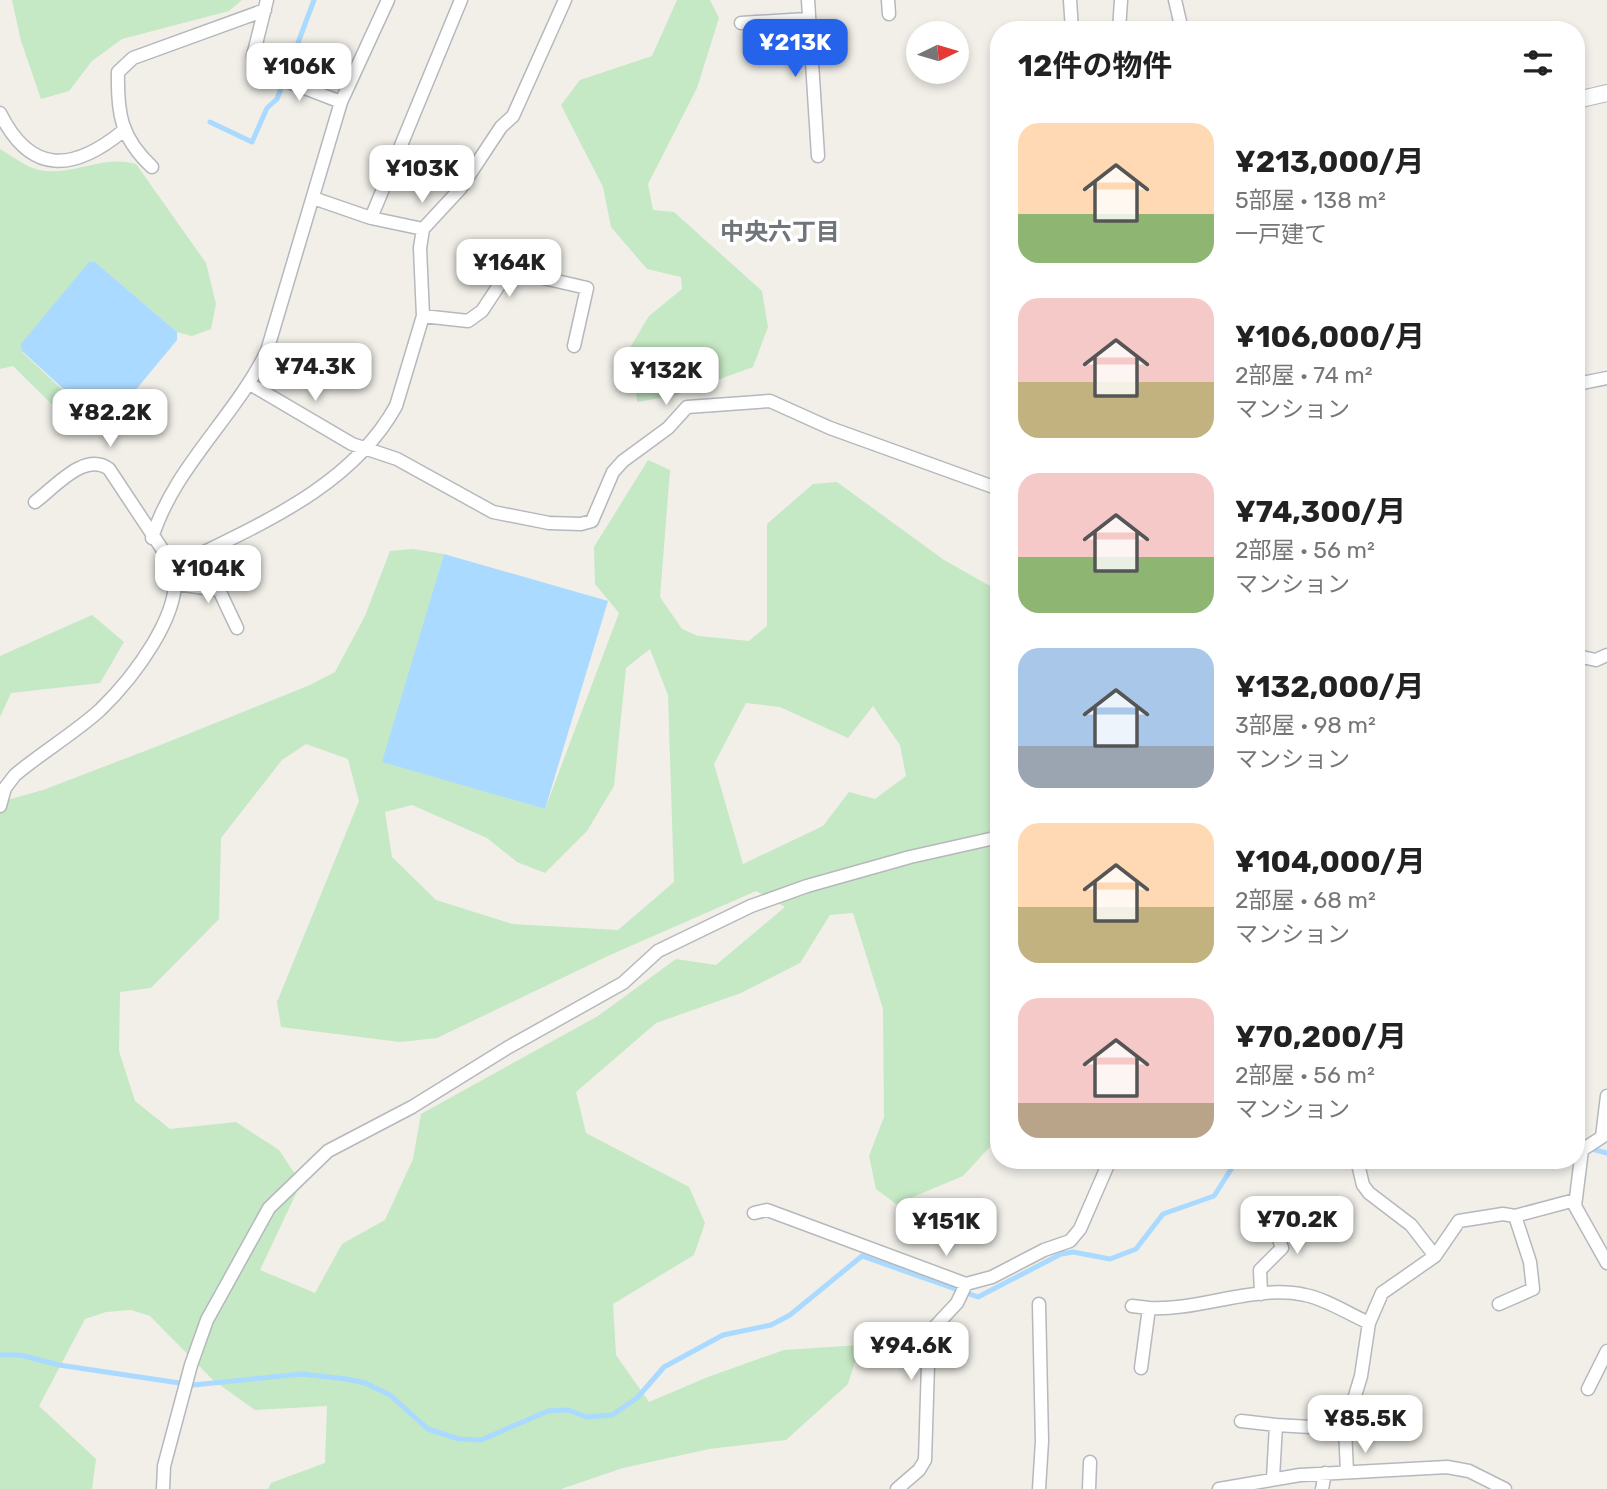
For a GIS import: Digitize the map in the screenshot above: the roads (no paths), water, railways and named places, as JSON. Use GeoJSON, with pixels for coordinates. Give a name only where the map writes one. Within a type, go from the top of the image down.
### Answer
{"type":"FeatureCollection","features":[{"type":"Feature","properties":{"kind":"street"},"geometry":{"type":"LineString","coordinates":[[152,538],[172,489],[250,384],[267,351],[341,102],[388,0]]}},
{"type":"Feature","properties":{"kind":"street"},"geometry":{"type":"LineString","coordinates":[[370,218],[461,0]]}},
{"type":"Feature","properties":{"kind":"street"},"geometry":{"type":"LineString","coordinates":[[174,567],[273,517],[347,469],[365,450],[396,406],[423,316],[420,248],[423,229],[460,189],[501,127],[513,116],[565,0]]}},
{"type":"Feature","properties":{"kind":"street"},"geometry":{"type":"LineString","coordinates":[[808,0],[818,156]]}},
{"type":"Feature","properties":{"kind":"street"},"geometry":{"type":"LineString","coordinates":[[888,0],[889,14]]}},
{"type":"Feature","properties":{"kind":"street"},"geometry":{"type":"LineString","coordinates":[[1070,0],[1071,21]]}},
{"type":"Feature","properties":{"kind":"street"},"geometry":{"type":"LineString","coordinates":[[1120,21],[1121,0]]}},
{"type":"Feature","properties":{"kind":"street"},"geometry":{"type":"LineString","coordinates":[[1175,0],[1180,21]]}},
{"type":"Feature","properties":{"kind":"street"},"geometry":{"type":"LineString","coordinates":[[266,5],[253,56],[256,65],[268,74],[341,102]]}},
{"type":"Feature","properties":{"kind":"street"},"geometry":{"type":"LineString","coordinates":[[152,167],[133,149],[123,131],[117,95],[118,72],[133,58],[266,5]]}},
{"type":"Feature","properties":{"kind":"street"},"geometry":{"type":"LineString","coordinates":[[741,23],[808,19]]}},
{"type":"Feature","properties":{"kind":"street"},"geometry":{"type":"LineString","coordinates":[[1585,98],[1607,93]]}},
{"type":"Feature","properties":{"kind":"street"},"geometry":{"type":"LineString","coordinates":[[0,113],[8,131],[23,148],[39,159],[52,162],[72,160],[93,152],[123,131]]}},
{"type":"Feature","properties":{"kind":"street"},"geometry":{"type":"LineString","coordinates":[[313,198],[370,218],[423,229]]}},
{"type":"Feature","properties":{"kind":"street"},"geometry":{"type":"LineString","coordinates":[[423,316],[468,321],[482,310],[509,270],[587,288],[574,346]]}},
{"type":"Feature","properties":{"kind":"street"},"geometry":{"type":"LineString","coordinates":[[1585,382],[1607,378]]}},
{"type":"Feature","properties":{"kind":"street"},"geometry":{"type":"LineString","coordinates":[[250,384],[365,450],[397,459],[493,512],[549,523],[581,524],[592,521],[604,488],[622,461],[668,428],[687,407],[770,401],[830,428],[990,486]]}},
{"type":"Feature","properties":{"kind":"street"},"geometry":{"type":"LineString","coordinates":[[0,806],[5,788],[15,775],[100,710],[155,643],[177,584],[174,567],[152,538],[109,470],[100,463],[87,463],[36,502]]}},
{"type":"Feature","properties":{"kind":"street"},"geometry":{"type":"LineString","coordinates":[[177,584],[219,590],[236,628]]}},
{"type":"Feature","properties":{"kind":"street"},"geometry":{"type":"LineString","coordinates":[[1585,658],[1596,660],[1607,655]]}},
{"type":"Feature","properties":{"kind":"street"},"geometry":{"type":"LineString","coordinates":[[163,1489],[164,1466],[191,1365],[207,1320],[269,1208],[328,1151],[412,1107],[507,1048],[623,984],[658,951],[751,906],[807,886],[884,864],[990,840]]}},
{"type":"Feature","properties":{"kind":"street"},"geometry":{"type":"LineString","coordinates":[[1585,1148],[1602,1137],[1607,1096]]}},
{"type":"Feature","properties":{"kind":"street"},"geometry":{"type":"LineString","coordinates":[[754,1213],[767,1210],[966,1284],[992,1277],[1044,1250],[1070,1241],[1080,1229],[1106,1169]]}},
{"type":"Feature","properties":{"kind":"street"},"geometry":{"type":"LineString","coordinates":[[1359,1169],[1363,1185],[1369,1193],[1411,1225],[1435,1256]]}},
{"type":"Feature","properties":{"kind":"street"},"geometry":{"type":"LineString","coordinates":[[1579,1169],[1575,1200],[1607,1263]]}},
{"type":"Feature","properties":{"kind":"street"},"geometry":{"type":"LineString","coordinates":[[1346,1472],[1345,1429],[1361,1376],[1369,1323],[1382,1293],[1435,1256],[1459,1221],[1503,1214],[1516,1216],[1575,1200]]}},
{"type":"Feature","properties":{"kind":"street"},"geometry":{"type":"LineString","coordinates":[[1499,1304],[1533,1289],[1530,1262],[1516,1216]]}},
{"type":"Feature","properties":{"kind":"street"},"geometry":{"type":"LineString","coordinates":[[1261,1294],[1261,1270],[1282,1248],[1272,1219]]}},
{"type":"Feature","properties":{"kind":"street"},"geometry":{"type":"LineString","coordinates":[[897,1489],[919,1470],[925,1460],[929,1333],[957,1303],[966,1284]]}},
{"type":"Feature","properties":{"kind":"street"},"geometry":{"type":"LineString","coordinates":[[1132,1306],[1174,1310],[1261,1294],[1306,1295],[1369,1323]]}},
{"type":"Feature","properties":{"kind":"street"},"geometry":{"type":"LineString","coordinates":[[1039,1304],[1042,1441],[1039,1489]]}},
{"type":"Feature","properties":{"kind":"street"},"geometry":{"type":"LineString","coordinates":[[1141,1367],[1149,1308]]}},
{"type":"Feature","properties":{"kind":"street"},"geometry":{"type":"LineString","coordinates":[[1588,1389],[1607,1351]]}},
{"type":"Feature","properties":{"kind":"street"},"geometry":{"type":"LineString","coordinates":[[1241,1421],[1345,1429]]}},
{"type":"Feature","properties":{"kind":"street"},"geometry":{"type":"LineString","coordinates":[[1273,1478],[1276,1425]]}},
{"type":"Feature","properties":{"kind":"street"},"geometry":{"type":"LineString","coordinates":[[1089,1489],[1090,1462]]}},
{"type":"Feature","properties":{"kind":"street"},"geometry":{"type":"LineString","coordinates":[[1219,1489],[1273,1478],[1447,1467],[1469,1471],[1505,1489]]}},
{"type":"Feature","properties":{"kind":"street"},"geometry":{"type":"LineString","coordinates":[[1322,1489],[1325,1474]]}},
{"type":"Feature","properties":{"kind":"water"},"geometry":{"type":"Polygon","coordinates":[[[89,262],[95,262],[177,332],[177,340],[105,427],[22,351],[21,344],[89,262]]]}},
{"type":"Feature","properties":{"kind":"water"},"geometry":{"type":"Polygon","coordinates":[[[444,554],[608,601],[545,809],[382,762],[444,554]]]}},
{"type":"Feature","properties":{"kind":"waterway"},"geometry":{"type":"LineString","coordinates":[[210,122],[252,142],[267,108],[277,99],[314,0]]}},
{"type":"Feature","properties":{"kind":"waterway"},"geometry":{"type":"LineString","coordinates":[[1585,1147],[1607,1153]]}},
{"type":"Feature","properties":{"kind":"waterway"},"geometry":{"type":"LineString","coordinates":[[0,1355],[20,1355],[59,1365],[193,1385],[302,1374],[346,1379],[365,1383],[390,1395],[428,1429],[459,1439],[481,1440],[548,1411],[568,1410],[587,1417],[612,1415],[637,1398],[664,1367],[723,1335],[771,1325],[790,1315],[862,1256],[978,1297],[1061,1254],[1073,1252],[1110,1259],[1136,1249],[1163,1214],[1214,1196],[1231,1169]]}},
{"type":"Feature","properties":{"kind":"district","name":"中央六丁目"},"geometry":{"type":"Point","coordinates":[780,232]}}]}
